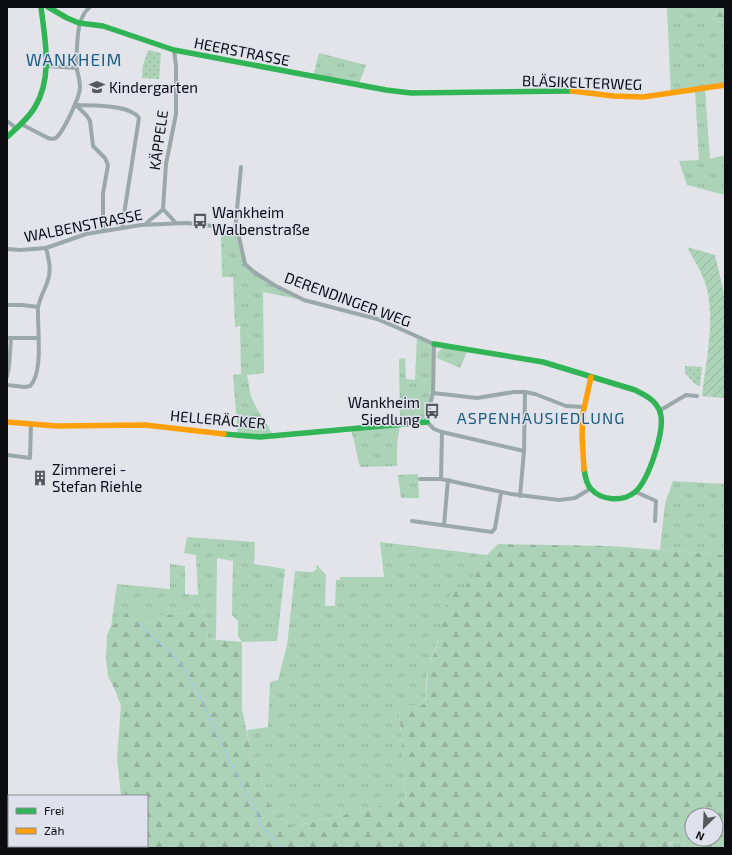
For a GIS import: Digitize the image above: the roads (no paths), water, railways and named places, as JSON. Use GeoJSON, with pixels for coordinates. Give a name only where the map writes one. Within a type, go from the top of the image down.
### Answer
{"type":"FeatureCollection","features":[{"type":"Feature","properties":{"kind":"street"},"geometry":{"type":"LineString","coordinates":[[7,137],[19,126],[37,103],[43,89],[47,66],[46,42],[41,7]]}},
{"type":"Feature","properties":{"kind":"street","name":"HEERSTRASSE"},"geometry":{"type":"LineString","coordinates":[[48,7],[67,18],[80,23],[103,26],[174,50],[386,90],[438,93]]}},
{"type":"Feature","properties":{"kind":"street"},"geometry":{"type":"LineString","coordinates":[[7,121],[48,138],[53,139],[57,137],[76,105],[80,87],[76,57],[80,23],[90,7]]}},
{"type":"Feature","properties":{"kind":"street","name":"KÄPPELE"},"geometry":{"type":"LineString","coordinates":[[163,209],[166,164],[176,114],[176,66],[174,50]]}},
{"type":"Feature","properties":{"kind":"street"},"geometry":{"type":"LineString","coordinates":[[47,66],[77,68]]}},
{"type":"Feature","properties":{"kind":"street","name":"BLÄSIKELTERWEG"},"geometry":{"type":"LineString","coordinates":[[438,93],[580,91],[613,96],[643,97],[725,86]]}},
{"type":"Feature","properties":{"kind":"street"},"geometry":{"type":"LineString","coordinates":[[76,105],[118,107],[137,114],[139,118],[122,227]]}},
{"type":"Feature","properties":{"kind":"street"},"geometry":{"type":"LineString","coordinates":[[76,105],[90,121],[93,146],[105,158],[108,165],[103,193],[103,231]]}},
{"type":"Feature","properties":{"kind":"street"},"geometry":{"type":"LineString","coordinates":[[235,231],[241,167]]}},
{"type":"Feature","properties":{"kind":"street"},"geometry":{"type":"LineString","coordinates":[[146,224],[163,209],[176,223]]}},
{"type":"Feature","properties":{"kind":"street","name":"WALBENSTRASSE"},"geometry":{"type":"LineString","coordinates":[[7,249],[20,250],[46,248],[86,234],[146,224],[191,223],[229,228],[235,231]]}},
{"type":"Feature","properties":{"kind":"street","name":"DERENDINGER WEG"},"geometry":{"type":"LineString","coordinates":[[235,231],[239,236],[246,264],[254,272],[274,286],[304,300],[377,319],[434,344]]}},
{"type":"Feature","properties":{"kind":"street"},"geometry":{"type":"LineString","coordinates":[[7,385],[25,387],[30,386],[34,382],[38,364],[38,307],[49,276],[49,262],[46,248]]}},
{"type":"Feature","properties":{"kind":"street"},"geometry":{"type":"LineString","coordinates":[[9,305],[38,307]]}},
{"type":"Feature","properties":{"kind":"street"},"geometry":{"type":"LineString","coordinates":[[7,378],[10,366],[9,338],[38,338]]}},
{"type":"Feature","properties":{"kind":"street"},"geometry":{"type":"LineString","coordinates":[[524,451],[442,432],[427,422],[433,393],[434,344],[543,362],[591,376],[644,393],[660,411],[663,424],[661,437],[642,484],[636,492],[620,499],[607,498],[590,489],[585,478],[583,407],[591,376]]}},
{"type":"Feature","properties":{"kind":"street"},"geometry":{"type":"LineString","coordinates":[[433,393],[477,398],[514,392],[525,392],[535,394],[566,406],[583,407]]}},
{"type":"Feature","properties":{"kind":"street"},"geometry":{"type":"LineString","coordinates":[[520,496],[524,451],[525,392]]}},
{"type":"Feature","properties":{"kind":"street"},"geometry":{"type":"LineString","coordinates":[[660,411],[686,395],[697,396]]}},
{"type":"Feature","properties":{"kind":"street","name":"HELLERÄCKER"},"geometry":{"type":"LineString","coordinates":[[7,422],[56,426],[145,425],[238,436],[260,437],[427,422]]}},
{"type":"Feature","properties":{"kind":"street"},"geometry":{"type":"LineString","coordinates":[[7,455],[30,458],[31,424]]}},
{"type":"Feature","properties":{"kind":"street"},"geometry":{"type":"LineString","coordinates":[[442,432],[442,479]]}},
{"type":"Feature","properties":{"kind":"street"},"geometry":{"type":"LineString","coordinates":[[420,479],[442,479],[520,496],[567,500],[580,496],[590,489]]}},
{"type":"Feature","properties":{"kind":"street"},"geometry":{"type":"LineString","coordinates":[[444,526],[448,480]]}},
{"type":"Feature","properties":{"kind":"street"},"geometry":{"type":"LineString","coordinates":[[412,521],[490,532],[494,531],[500,492]]}},
{"type":"Feature","properties":{"kind":"street"},"geometry":{"type":"LineString","coordinates":[[636,492],[656,501],[655,521]]}},
{"type":"Feature","properties":{"kind":"waterway"},"geometry":{"type":"LineString","coordinates":[[139,622],[152,637],[166,648],[183,666],[200,697],[233,768],[252,803],[261,825],[282,848]]}},
{"type":"Feature","properties":{"kind":"place","name":"Kindergarten"},"geometry":{"type":"Point","coordinates":[97,87]}},
{"type":"Feature","properties":{"kind":"place","name":"Wankheim Walbenstraße"},"geometry":{"type":"Point","coordinates":[200,221]}},
{"type":"Feature","properties":{"kind":"place","name":"Wankheim Siedlung"},"geometry":{"type":"Point","coordinates":[432,411]}},
{"type":"Feature","properties":{"kind":"place","name":"Zimmerei - Stefan Riehle"},"geometry":{"type":"Point","coordinates":[40,478]}},
{"type":"Feature","properties":{"kind":"district","name":"WANKHEIM"},"geometry":{"type":"Point","coordinates":[74,59]}},
{"type":"Feature","properties":{"kind":"district","name":"ASPENHAUSIEDLUNG"},"geometry":{"type":"Point","coordinates":[541,417]}}]}
